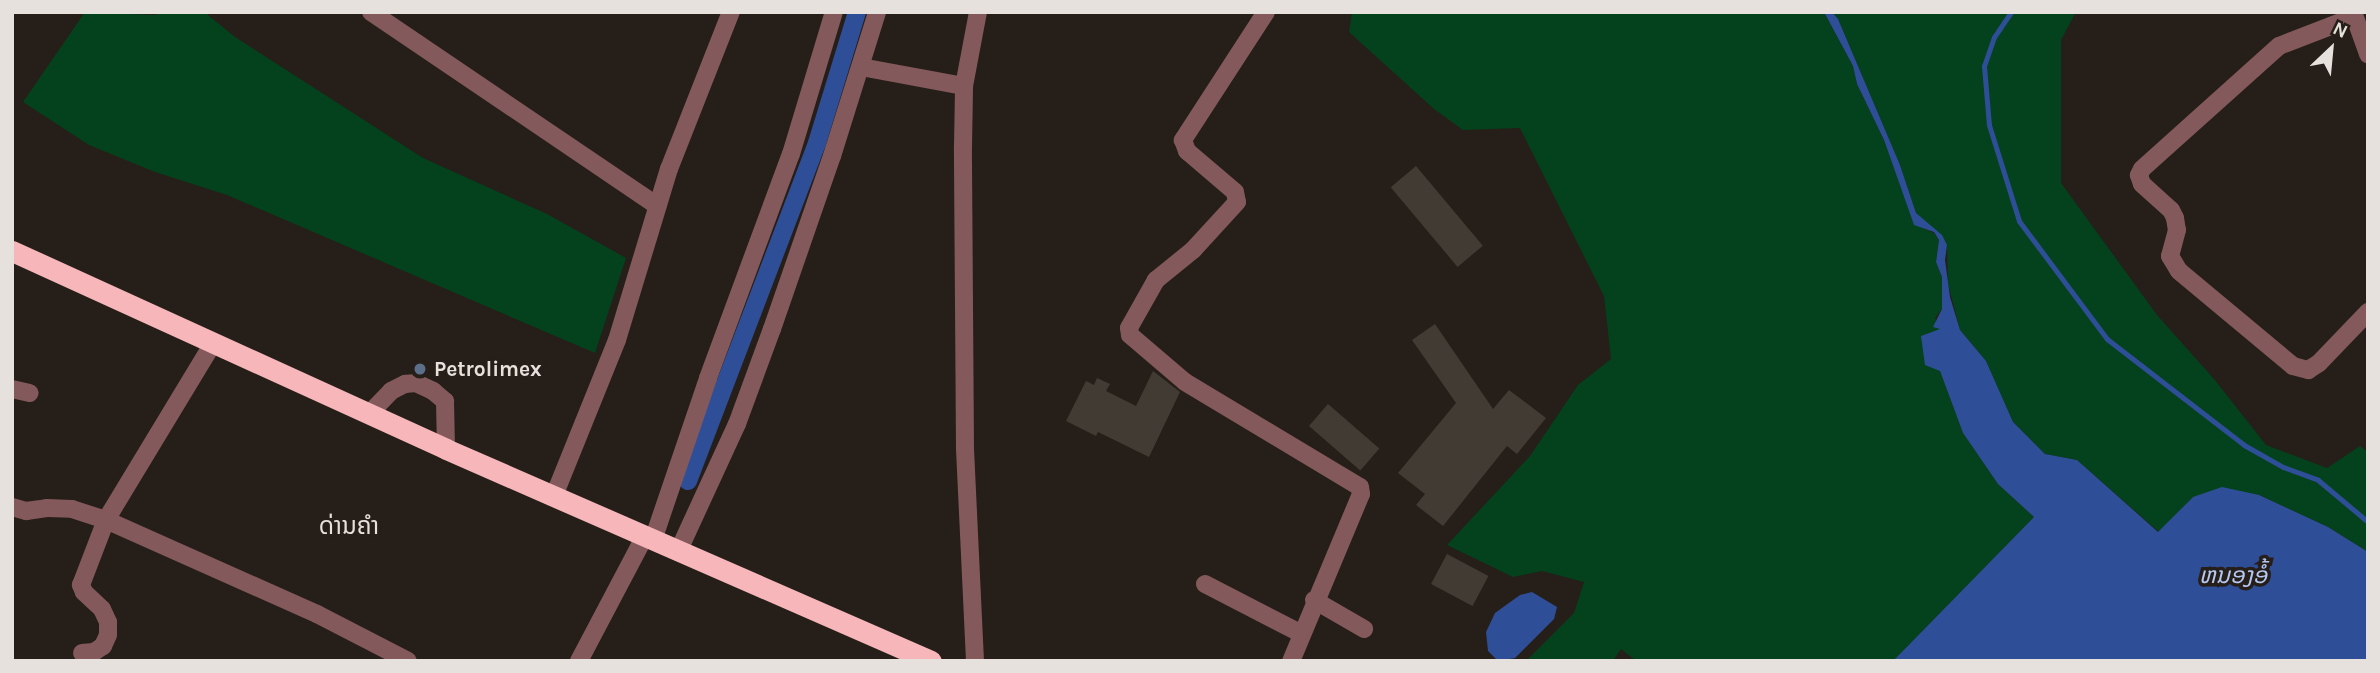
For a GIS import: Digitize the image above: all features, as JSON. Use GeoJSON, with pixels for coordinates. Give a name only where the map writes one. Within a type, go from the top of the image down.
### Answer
{"type":"FeatureCollection","features":[{"type":"Feature","properties":{"kind":"highway"},"geometry":{"type":"LineString","coordinates":[[12,251],[446,449],[931,661]]}},
{"type":"Feature","properties":{"kind":"street"},"geometry":{"type":"LineString","coordinates":[[371,12],[657,206]]}},
{"type":"Feature","properties":{"kind":"street"},"geometry":{"type":"LineString","coordinates":[[554,496],[617,340],[681,136],[731,12]]}},
{"type":"Feature","properties":{"kind":"street"},"geometry":{"type":"LineString","coordinates":[[579,661],[649,538],[791,154],[834,12]]}},
{"type":"Feature","properties":{"kind":"street"},"geometry":{"type":"LineString","coordinates":[[678,552],[737,424],[861,67],[877,12]]}},
{"type":"Feature","properties":{"kind":"street"},"geometry":{"type":"LineString","coordinates":[[975,661],[965,449],[964,86],[978,12]]}},
{"type":"Feature","properties":{"kind":"street"},"geometry":{"type":"LineString","coordinates":[[1266,12],[1183,141],[1187,151],[1236,191],[1237,202],[1194,250],[1156,280],[1129,328],[1130,335],[1185,382],[1360,487],[1361,494],[1300,633],[1291,661]]}},
{"type":"Feature","properties":{"kind":"street"},"geometry":{"type":"LineString","coordinates":[[2368,54],[2353,15],[2279,46],[2142,169],[2139,175],[2142,184],[2171,210],[2175,218],[2177,230],[2170,256],[2179,271],[2293,366],[2308,370],[2319,363],[2368,312]]}},
{"type":"Feature","properties":{"kind":"street"},"geometry":{"type":"LineString","coordinates":[[861,67],[964,86]]}},
{"type":"Feature","properties":{"kind":"street"},"geometry":{"type":"LineString","coordinates":[[82,653],[94,652],[103,646],[108,635],[108,622],[102,609],[84,592],[81,585],[106,520],[213,344]]}},
{"type":"Feature","properties":{"kind":"street"},"geometry":{"type":"LineString","coordinates":[[369,414],[391,391],[405,384],[416,383],[433,391],[445,401],[446,449]]}},
{"type":"Feature","properties":{"kind":"street"},"geometry":{"type":"LineString","coordinates":[[12,508],[26,512],[47,508],[72,509],[106,520],[317,614],[408,661]]}},
{"type":"Feature","properties":{"kind":"street"},"geometry":{"type":"LineString","coordinates":[[1205,584],[1300,633]]}},
{"type":"Feature","properties":{"kind":"street"},"geometry":{"type":"LineString","coordinates":[[1314,600],[1364,629]]}},
{"type":"Feature","properties":{"kind":"green space"},"geometry":{"type":"Polygon","coordinates":[[[85,12],[156,15],[158,12],[209,12],[208,15],[235,37],[423,158],[547,214],[626,258],[595,353],[227,195],[155,172],[89,145],[23,102],[85,12]]]}},
{"type":"Feature","properties":{"kind":"green space"},"geometry":{"type":"Polygon","coordinates":[[[1352,12],[1824,12],[1853,66],[1857,84],[1884,140],[1914,224],[1934,233],[1939,240],[1936,262],[1942,277],[1942,309],[1935,318],[1942,329],[1940,371],[1963,433],[1998,484],[2034,517],[1893,661],[1636,661],[1621,649],[1613,661],[1526,661],[1574,613],[1584,582],[1542,571],[1513,577],[1447,545],[1530,456],[1578,385],[1611,359],[1604,296],[1520,128],[1463,130],[1434,109],[1349,32],[1352,12]]]}},
{"type":"Feature","properties":{"kind":"green space"},"geometry":{"type":"Polygon","coordinates":[[[1832,12],[2076,12],[2061,40],[2061,183],[2157,315],[2214,379],[2266,445],[2327,468],[2360,446],[2368,452],[2368,552],[2328,527],[2259,495],[2193,497],[2159,532],[2077,460],[2045,454],[2013,422],[1986,361],[1960,330],[1948,284],[1947,245],[1916,213],[1900,165],[1838,19],[1832,12]]]}},
{"type":"Feature","properties":{"kind":"water","name":"ຫນອງອໍ້"},"geometry":{"type":"Polygon","coordinates":[[[1824,12],[1832,12],[1838,19],[1900,165],[1916,213],[1942,235],[1947,245],[1945,260],[1950,297],[1960,330],[1986,361],[2013,422],[2045,454],[2077,460],[2158,532],[2193,497],[2222,487],[2259,495],[2328,527],[2368,552],[2368,661],[1893,661],[2034,517],[1998,484],[1963,433],[1940,371],[1925,365],[1921,336],[1940,329],[1933,327],[1942,309],[1942,277],[1936,262],[1939,240],[1934,232],[1914,225],[1884,140],[1857,84],[1853,66],[1824,12]]]}},
{"type":"Feature","properties":{"kind":"water"},"geometry":{"type":"Polygon","coordinates":[[[1532,592],[1557,607],[1554,619],[1515,658],[1498,661],[1488,651],[1486,632],[1495,613],[1520,595],[1532,592]]]}},
{"type":"Feature","properties":{"kind":"building"},"geometry":{"type":"Polygon","coordinates":[[[1416,166],[1483,246],[1458,267],[1391,187],[1416,166]]]}},
{"type":"Feature","properties":{"kind":"building"},"geometry":{"type":"Polygon","coordinates":[[[1435,324],[1493,409],[1509,390],[1546,418],[1517,454],[1507,446],[1443,526],[1416,505],[1425,494],[1398,473],[1456,403],[1412,340],[1435,324]]]}},
{"type":"Feature","properties":{"kind":"building"},"geometry":{"type":"Polygon","coordinates":[[[1153,371],[1180,392],[1149,457],[1098,432],[1096,436],[1066,421],[1086,381],[1094,385],[1097,378],[1110,384],[1106,391],[1136,406],[1153,371]]]}},
{"type":"Feature","properties":{"kind":"building"},"geometry":{"type":"Polygon","coordinates":[[[1328,404],[1379,449],[1360,470],[1309,426],[1328,404]]]}},
{"type":"Feature","properties":{"kind":"building"},"geometry":{"type":"Polygon","coordinates":[[[1447,554],[1488,576],[1473,606],[1431,584],[1447,554]]]}},
{"type":"Feature","properties":{"kind":"waterway"},"geometry":{"type":"LineString","coordinates":[[688,481],[817,143],[857,12]]}},
{"type":"Feature","properties":{"kind":"waterway"},"geometry":{"type":"LineString","coordinates":[[2011,12],[1994,37],[1984,66],[1989,125],[2019,221],[2107,339],[2244,445],[2283,467],[2318,480],[2368,522]]}},
{"type":"Feature","properties":{"kind":"place","name":"Petrolimex"},"geometry":{"type":"Point","coordinates":[420,369]}},
{"type":"Feature","properties":{"kind":"district","name":"ດ່ານຄໍາ"},"geometry":{"type":"Point","coordinates":[349,527]}}]}
